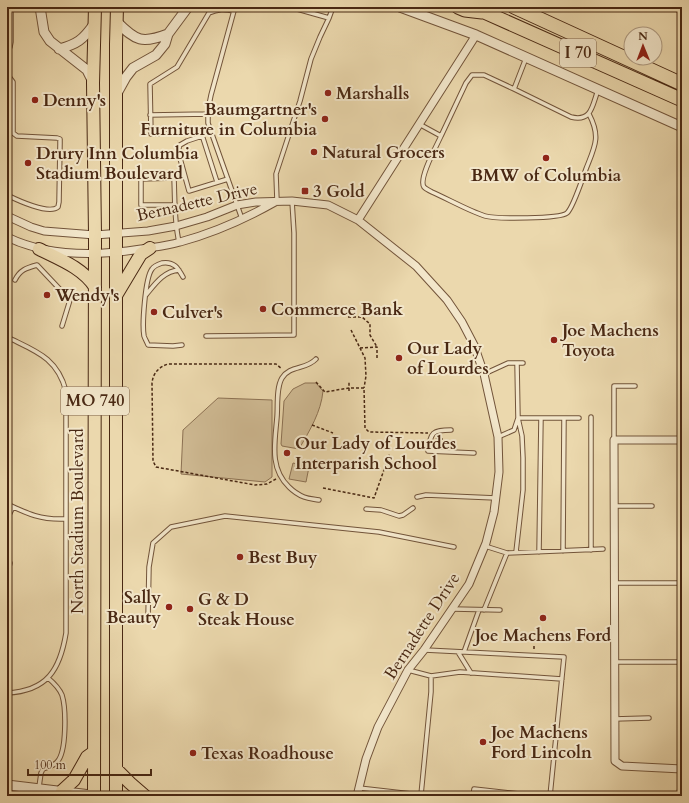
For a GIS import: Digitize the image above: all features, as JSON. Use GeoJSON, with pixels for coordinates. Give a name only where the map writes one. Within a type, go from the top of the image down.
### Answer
{"type":"FeatureCollection","features":[{"type":"Feature","properties":{"kind":"highway"},"geometry":{"type":"LineString","coordinates":[[458,7],[466,10],[486,12]]}},
{"type":"Feature","properties":{"kind":"highway","name":"I 70"},"geometry":{"type":"LineString","coordinates":[[473,7],[682,100]]}},
{"type":"Feature","properties":{"kind":"highway","name":"I 70"},"geometry":{"type":"LineString","coordinates":[[514,7],[682,84]]}},
{"type":"Feature","properties":{"kind":"main road","name":"North Stadium Boulevard"},"geometry":{"type":"LineString","coordinates":[[95,7],[93,83],[95,235],[95,796]]}},
{"type":"Feature","properties":{"kind":"main road","name":"MO 740"},"geometry":{"type":"LineString","coordinates":[[116,796],[117,7]]}},
{"type":"Feature","properties":{"kind":"main road"},"geometry":{"type":"LineString","coordinates":[[116,295],[141,254],[150,248]]}},
{"type":"Feature","properties":{"kind":"main road"},"geometry":{"type":"LineString","coordinates":[[39,249],[67,263],[87,277],[95,287]]}},
{"type":"Feature","properties":{"kind":"main road"},"geometry":{"type":"LineString","coordinates":[[62,791],[74,780],[87,757],[94,752]]}},
{"type":"Feature","properties":{"kind":"main road"},"geometry":{"type":"LineString","coordinates":[[116,769],[130,784],[145,796]]}},
{"type":"Feature","properties":{"kind":"street"},"geometry":{"type":"LineString","coordinates":[[40,7],[44,32],[50,41],[87,70],[93,83]]}},
{"type":"Feature","properties":{"kind":"street"},"geometry":{"type":"LineString","coordinates":[[116,95],[133,68],[156,55],[165,44],[168,34],[188,7]]}},
{"type":"Feature","properties":{"kind":"street"},"geometry":{"type":"LineString","coordinates":[[400,7],[476,34],[682,127]]}},
{"type":"Feature","properties":{"kind":"street"},"geometry":{"type":"LineString","coordinates":[[117,22],[129,34],[142,40],[153,40],[168,34]]}},
{"type":"Feature","properties":{"kind":"street"},"geometry":{"type":"LineString","coordinates":[[59,49],[78,42],[86,36],[94,24]]}},
{"type":"Feature","properties":{"kind":"street"},"geometry":{"type":"LineString","coordinates":[[358,220],[476,34]]}},
{"type":"Feature","properties":{"kind":"street","name":"Bernadette Drive"},"geometry":{"type":"LineString","coordinates":[[7,237],[39,249],[116,253],[179,242],[242,219],[277,201]]}},
{"type":"Feature","properties":{"kind":"street","name":"Bernadette Drive"},"geometry":{"type":"LineString","coordinates":[[7,216],[44,231],[95,235],[148,231],[176,226],[207,217],[237,205],[256,202],[292,201],[328,205],[358,220],[416,266],[447,300],[462,322],[474,345],[484,374],[498,437],[496,498],[485,546],[469,584],[424,650],[408,670],[378,727],[366,759],[357,796]]}},
{"type":"Feature","properties":{"kind":"street"},"geometry":{"type":"LineString","coordinates":[[680,769],[622,766],[615,761],[614,440],[682,440]]}},
{"type":"Feature","properties":{"kind":"street"},"geometry":{"type":"LineString","coordinates":[[7,785],[95,796]]}},
{"type":"Feature","properties":{"kind":"lane"},"geometry":{"type":"LineString","coordinates":[[7,51],[11,42],[11,7]]}},
{"type":"Feature","properties":{"kind":"lane"},"geometry":{"type":"LineString","coordinates":[[290,7],[330,18]]}},
{"type":"Feature","properties":{"kind":"lane"},"geometry":{"type":"LineString","coordinates":[[277,201],[276,174],[300,101],[311,59],[330,18],[333,7]]}},
{"type":"Feature","properties":{"kind":"lane"},"geometry":{"type":"LineString","coordinates":[[678,7],[682,14]]}},
{"type":"Feature","properties":{"kind":"lane"},"geometry":{"type":"LineString","coordinates":[[202,134],[151,134],[150,84],[177,67],[209,14],[217,9],[235,9],[211,95],[208,123],[242,219]]}},
{"type":"Feature","properties":{"kind":"lane"},"geometry":{"type":"LineString","coordinates":[[514,89],[527,57]]}},
{"type":"Feature","properties":{"kind":"lane"},"geometry":{"type":"LineString","coordinates":[[589,114],[594,123],[596,134],[595,145],[583,179],[566,214],[538,218],[486,216],[424,187],[422,182],[424,175],[466,83],[472,75],[484,75],[571,117],[584,118],[589,114],[598,89]]}},
{"type":"Feature","properties":{"kind":"lane"},"geometry":{"type":"LineString","coordinates":[[7,78],[10,78],[13,82],[13,133],[17,136],[57,138],[60,140],[58,206],[52,210],[26,204],[7,195]]}},
{"type":"Feature","properties":{"kind":"lane"},"geometry":{"type":"LineString","coordinates":[[150,115],[208,114]]}},
{"type":"Feature","properties":{"kind":"lane"},"geometry":{"type":"LineString","coordinates":[[419,124],[441,136]]}},
{"type":"Feature","properties":{"kind":"lane"},"geometry":{"type":"LineString","coordinates":[[211,132],[186,140],[180,145],[178,151],[189,191],[228,179]]}},
{"type":"Feature","properties":{"kind":"lane"},"geometry":{"type":"LineString","coordinates":[[202,134],[217,182]]}},
{"type":"Feature","properties":{"kind":"lane"},"geometry":{"type":"LineString","coordinates":[[206,148],[216,144]]}},
{"type":"Feature","properties":{"kind":"lane"},"geometry":{"type":"LineString","coordinates":[[175,205],[166,203],[141,206],[141,179],[165,181],[174,178],[175,205],[174,214],[179,242]]}},
{"type":"Feature","properties":{"kind":"lane"},"geometry":{"type":"LineString","coordinates":[[206,336],[294,335],[294,233],[292,201]]}},
{"type":"Feature","properties":{"kind":"lane"},"geometry":{"type":"LineString","coordinates":[[182,345],[148,345],[144,336],[145,296],[148,278],[152,270],[158,264],[167,262],[177,266],[183,277]]}},
{"type":"Feature","properties":{"kind":"lane"},"geometry":{"type":"LineString","coordinates":[[15,280],[18,273],[24,268],[37,266],[70,300],[62,326]]}},
{"type":"Feature","properties":{"kind":"lane"},"geometry":{"type":"LineString","coordinates":[[145,296],[163,276],[179,270]]}},
{"type":"Feature","properties":{"kind":"lane"},"geometry":{"type":"LineString","coordinates":[[7,337],[44,355],[55,367],[66,391],[66,633],[63,649],[59,661],[48,678],[36,687],[20,692],[7,693]]}},
{"type":"Feature","properties":{"kind":"lane"},"geometry":{"type":"LineString","coordinates":[[316,359],[312,364],[292,370],[286,373],[282,378],[278,392],[274,456],[275,464],[280,476],[286,484],[304,497],[319,500]]}},
{"type":"Feature","properties":{"kind":"lane"},"geometry":{"type":"LineString","coordinates":[[484,374],[508,363],[523,363]]}},
{"type":"Feature","properties":{"kind":"lane"},"geometry":{"type":"LineString","coordinates":[[516,552],[523,490],[524,458],[522,436],[518,418],[517,363]]}},
{"type":"Feature","properties":{"kind":"lane"},"geometry":{"type":"LineString","coordinates":[[614,440],[614,386],[635,386]]}},
{"type":"Feature","properties":{"kind":"lane"},"geometry":{"type":"LineString","coordinates":[[591,417],[591,550]]}},
{"type":"Feature","properties":{"kind":"lane"},"geometry":{"type":"LineString","coordinates":[[518,418],[579,418]]}},
{"type":"Feature","properties":{"kind":"lane"},"geometry":{"type":"LineString","coordinates":[[498,437],[514,430],[518,418]]}},
{"type":"Feature","properties":{"kind":"lane"},"geometry":{"type":"LineString","coordinates":[[539,552],[541,418]]}},
{"type":"Feature","properties":{"kind":"lane"},"geometry":{"type":"LineString","coordinates":[[563,551],[564,418]]}},
{"type":"Feature","properties":{"kind":"lane"},"geometry":{"type":"LineString","coordinates":[[451,430],[437,430],[430,440],[428,451],[474,453]]}},
{"type":"Feature","properties":{"kind":"lane"},"geometry":{"type":"LineString","coordinates":[[417,497],[426,495],[496,498]]}},
{"type":"Feature","properties":{"kind":"lane"},"geometry":{"type":"LineString","coordinates":[[7,504],[30,515],[50,520],[65,520]]}},
{"type":"Feature","properties":{"kind":"lane"},"geometry":{"type":"LineString","coordinates":[[614,506],[652,506]]}},
{"type":"Feature","properties":{"kind":"lane"},"geometry":{"type":"LineString","coordinates":[[7,519],[13,507]]}},
{"type":"Feature","properties":{"kind":"lane"},"geometry":{"type":"LineString","coordinates":[[366,508],[381,510],[399,516],[413,508]]}},
{"type":"Feature","properties":{"kind":"lane"},"geometry":{"type":"LineString","coordinates":[[148,617],[149,567],[154,543],[171,527],[225,516],[379,532],[454,547]]}},
{"type":"Feature","properties":{"kind":"lane"},"geometry":{"type":"LineString","coordinates":[[485,546],[507,553],[604,549]]}},
{"type":"Feature","properties":{"kind":"lane"},"geometry":{"type":"LineString","coordinates":[[484,610],[507,553]]}},
{"type":"Feature","properties":{"kind":"lane"},"geometry":{"type":"LineString","coordinates":[[7,556],[10,564],[7,575]]}},
{"type":"Feature","properties":{"kind":"lane"},"geometry":{"type":"LineString","coordinates":[[614,583],[682,583]]}},
{"type":"Feature","properties":{"kind":"lane"},"geometry":{"type":"LineString","coordinates":[[452,609],[500,610]]}},
{"type":"Feature","properties":{"kind":"lane"},"geometry":{"type":"LineString","coordinates":[[464,652],[479,610]]}},
{"type":"Feature","properties":{"kind":"lane"},"geometry":{"type":"LineString","coordinates":[[424,650],[564,657],[550,796]]}},
{"type":"Feature","properties":{"kind":"lane"},"geometry":{"type":"LineString","coordinates":[[458,652],[471,673]]}},
{"type":"Feature","properties":{"kind":"lane"},"geometry":{"type":"LineString","coordinates":[[614,662],[682,662]]}},
{"type":"Feature","properties":{"kind":"lane"},"geometry":{"type":"LineString","coordinates":[[408,670],[431,676],[460,672],[562,679]]}},
{"type":"Feature","properties":{"kind":"lane"},"geometry":{"type":"LineString","coordinates":[[421,795],[431,692],[431,676]]}},
{"type":"Feature","properties":{"kind":"lane"},"geometry":{"type":"LineString","coordinates":[[39,789],[41,773],[44,769],[54,766],[58,762],[63,750],[65,721],[62,696],[59,688],[48,678]]}},
{"type":"Feature","properties":{"kind":"lane"},"geometry":{"type":"LineString","coordinates":[[8,718],[8,765]]}},
{"type":"Feature","properties":{"kind":"lane"},"geometry":{"type":"LineString","coordinates":[[614,719],[649,718]]}},
{"type":"Feature","properties":{"kind":"lane"},"geometry":{"type":"LineString","coordinates":[[359,788],[429,796]]}},
{"type":"Feature","properties":{"kind":"lane"},"geometry":{"type":"LineString","coordinates":[[473,796],[474,789],[538,796]]}},
{"type":"Feature","properties":{"kind":"path"},"geometry":{"type":"LineString","coordinates":[[348,317],[362,317],[370,324],[370,335],[377,347],[377,359]]}},
{"type":"Feature","properties":{"kind":"path"},"geometry":{"type":"LineString","coordinates":[[351,330],[366,358],[364,388],[365,428],[369,432],[426,432]]}},
{"type":"Feature","properties":{"kind":"path"},"geometry":{"type":"LineString","coordinates":[[360,348],[377,347]]}},
{"type":"Feature","properties":{"kind":"path"},"geometry":{"type":"LineString","coordinates":[[280,476],[267,484],[255,485],[156,467],[153,461],[153,380],[160,368],[172,364],[276,364],[286,373]]}},
{"type":"Feature","properties":{"kind":"path"},"geometry":{"type":"LineString","coordinates":[[316,382],[325,392],[349,388],[364,388]]}},
{"type":"Feature","properties":{"kind":"path"},"geometry":{"type":"LineString","coordinates":[[349,382],[349,391]]}},
{"type":"Feature","properties":{"kind":"path"},"geometry":{"type":"LineString","coordinates":[[312,425],[333,434]]}},
{"type":"Feature","properties":{"kind":"path"},"geometry":{"type":"LineString","coordinates":[[323,488],[374,498],[390,452]]}},
{"type":"Feature","properties":{"kind":"path"},"geometry":{"type":"LineString","coordinates":[[677,796],[680,769]]}},
{"type":"Feature","properties":{"kind":"shaded area"},"geometry":{"type":"Polygon","coordinates":[[[305,383],[316,383],[323,391],[320,406],[311,428],[299,449],[282,446],[284,401],[293,389],[305,383]]]}},
{"type":"Feature","properties":{"kind":"shaded area"},"geometry":{"type":"Polygon","coordinates":[[[218,398],[272,400],[272,477],[265,482],[181,474],[183,430],[218,398]]]}},
{"type":"Feature","properties":{"kind":"shaded area"},"geometry":{"type":"Polygon","coordinates":[[[293,463],[309,467],[306,482],[289,479],[293,463]]]}},
{"type":"Feature","properties":{"kind":"place","name":"Marshalls"},"geometry":{"type":"Point","coordinates":[328,93]}},
{"type":"Feature","properties":{"kind":"place","name":"Denny's"},"geometry":{"type":"Point","coordinates":[35,100]}},
{"type":"Feature","properties":{"kind":"place","name":"Baumgartner's Furniture in Columbia"},"geometry":{"type":"Point","coordinates":[325,119]}},
{"type":"Feature","properties":{"kind":"place","name":"Natural Grocers"},"geometry":{"type":"Point","coordinates":[314,152]}},
{"type":"Feature","properties":{"kind":"place","name":"BMW of Columbia"},"geometry":{"type":"Point","coordinates":[546,158]}},
{"type":"Feature","properties":{"kind":"place","name":"Drury Inn Columbia Stadium Boulevard"},"geometry":{"type":"Point","coordinates":[28,163]}},
{"type":"Feature","properties":{"kind":"place","name":"3 Gold"},"geometry":{"type":"Point","coordinates":[305,191]}},
{"type":"Feature","properties":{"kind":"place","name":"Wendy's"},"geometry":{"type":"Point","coordinates":[47,295]}},
{"type":"Feature","properties":{"kind":"place","name":"Commerce Bank"},"geometry":{"type":"Point","coordinates":[263,309]}},
{"type":"Feature","properties":{"kind":"place","name":"Culver's"},"geometry":{"type":"Point","coordinates":[154,312]}},
{"type":"Feature","properties":{"kind":"place","name":"Joe Machens Toyota"},"geometry":{"type":"Point","coordinates":[554,340]}},
{"type":"Feature","properties":{"kind":"place","name":"Our Lady of Lourdes"},"geometry":{"type":"Point","coordinates":[399,358]}},
{"type":"Feature","properties":{"kind":"place","name":"Our Lady of Lourdes Interparish School"},"geometry":{"type":"Point","coordinates":[287,453]}},
{"type":"Feature","properties":{"kind":"place","name":"Best Buy"},"geometry":{"type":"Point","coordinates":[240,557]}},
{"type":"Feature","properties":{"kind":"place","name":"Sally Beauty"},"geometry":{"type":"Point","coordinates":[169,607]}},
{"type":"Feature","properties":{"kind":"place","name":"G & D Steak House"},"geometry":{"type":"Point","coordinates":[190,609]}},
{"type":"Feature","properties":{"kind":"place","name":"Joe Machens Ford"},"geometry":{"type":"Point","coordinates":[543,618]}},
{"type":"Feature","properties":{"kind":"place","name":"Joe Machens Ford Lincoln"},"geometry":{"type":"Point","coordinates":[483,742]}},
{"type":"Feature","properties":{"kind":"place","name":"Texas Roadhouse"},"geometry":{"type":"Point","coordinates":[193,753]}}]}
